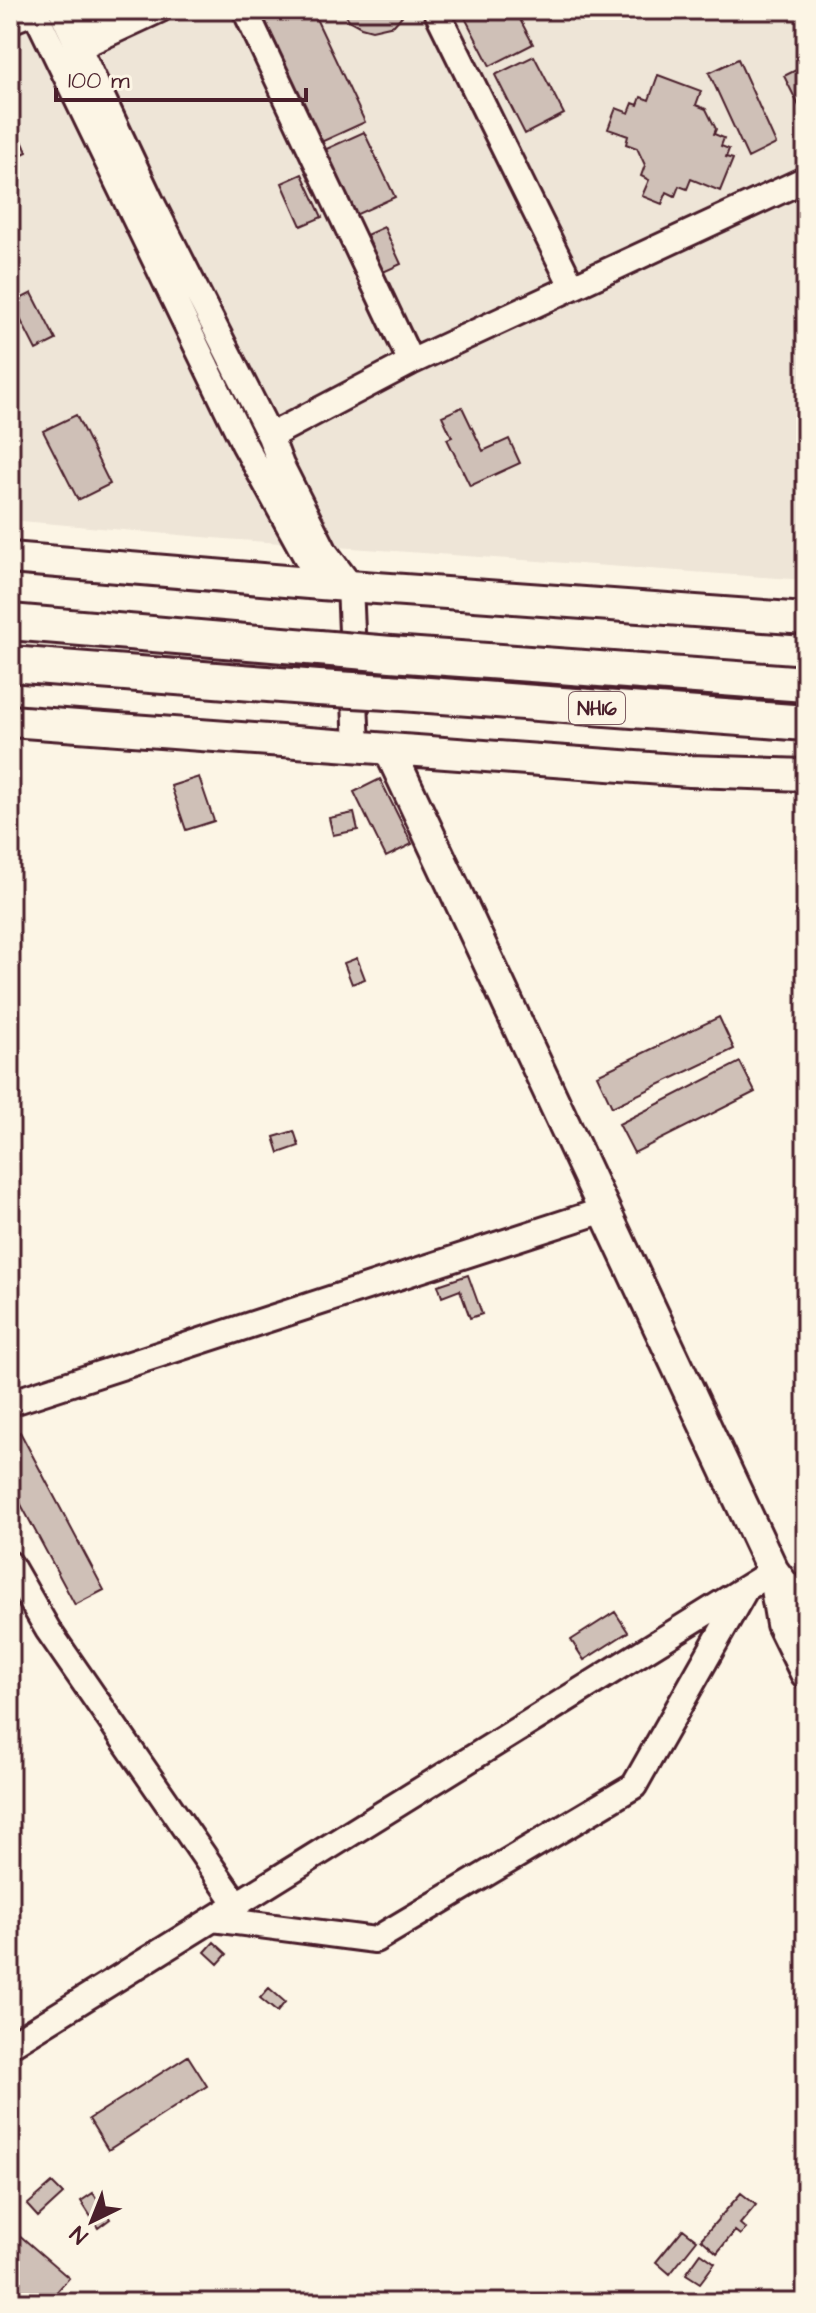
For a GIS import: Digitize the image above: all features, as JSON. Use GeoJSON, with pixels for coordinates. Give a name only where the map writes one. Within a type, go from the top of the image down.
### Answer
{"type":"FeatureCollection","features":[{"type":"Feature","properties":{"kind":"highway","name":"NH16"},"geometry":{"type":"LineString","coordinates":[[10,622],[806,684]]}},
{"type":"Feature","properties":{"kind":"highway","name":"NH16"},"geometry":{"type":"LineString","coordinates":[[10,664],[806,723]]}},
{"type":"Feature","properties":{"kind":"main road"},"geometry":{"type":"LineString","coordinates":[[10,558],[806,619]]}},
{"type":"Feature","properties":{"kind":"main road"},"geometry":{"type":"LineString","coordinates":[[10,721],[690,771],[806,775]]}},
{"type":"Feature","properties":{"kind":"main road"},"geometry":{"type":"LineString","coordinates":[[389,749],[773,1571],[806,1615]]}},
{"type":"Feature","properties":{"kind":"main road"},"geometry":{"type":"LineString","coordinates":[[773,1571],[782,1624],[806,1673]]}},
{"type":"Feature","properties":{"kind":"street"},"geometry":{"type":"LineString","coordinates":[[69,28],[103,10]]}},
{"type":"Feature","properties":{"kind":"street"},"geometry":{"type":"LineString","coordinates":[[69,28],[159,10]]}},
{"type":"Feature","properties":{"kind":"street"},"geometry":{"type":"LineString","coordinates":[[245,10],[411,362]]}},
{"type":"Feature","properties":{"kind":"street"},"geometry":{"type":"LineString","coordinates":[[436,10],[572,286]]}},
{"type":"Feature","properties":{"kind":"street"},"geometry":{"type":"LineString","coordinates":[[10,21],[35,11],[244,444],[336,585]]}},
{"type":"Feature","properties":{"kind":"street"},"geometry":{"type":"LineString","coordinates":[[69,28],[325,552],[336,585],[357,747]]}},
{"type":"Feature","properties":{"kind":"street"},"geometry":{"type":"LineString","coordinates":[[270,436],[411,362],[806,179]]}},
{"type":"Feature","properties":{"kind":"street"},"geometry":{"type":"LineString","coordinates":[[10,1403],[604,1210]]}},
{"type":"Feature","properties":{"kind":"street"},"geometry":{"type":"LineString","coordinates":[[10,1564],[48,1630],[237,1904]]}},
{"type":"Feature","properties":{"kind":"street"},"geometry":{"type":"LineString","coordinates":[[10,2045],[773,1571]]}},
{"type":"Feature","properties":{"kind":"street"},"geometry":{"type":"LineString","coordinates":[[213,1919],[375,1940],[634,1786],[747,1587]]}},
{"type":"Feature","properties":{"kind":"shaded area"},"geometry":{"type":"Polygon","coordinates":[[[10,10],[806,10],[806,580],[225,539],[10,520],[10,10]]]}},
{"type":"Feature","properties":{"kind":"building"},"geometry":{"type":"Polygon","coordinates":[[[256,10],[312,10],[365,122],[319,143],[256,10]]]}},
{"type":"Feature","properties":{"kind":"building"},"geometry":{"type":"Polygon","coordinates":[[[342,10],[407,10],[394,25],[372,30],[350,21],[342,10]]]}},
{"type":"Feature","properties":{"kind":"building"},"geometry":{"type":"Polygon","coordinates":[[[461,10],[515,10],[533,44],[490,66],[461,10]]]}},
{"type":"Feature","properties":{"kind":"building"},"geometry":{"type":"Polygon","coordinates":[[[534,56],[564,114],[525,134],[495,75],[534,56]]]}},
{"type":"Feature","properties":{"kind":"building"},"geometry":{"type":"Polygon","coordinates":[[[738,59],[776,144],[748,158],[709,73],[738,59]]]}},
{"type":"Feature","properties":{"kind":"building"},"geometry":{"type":"Polygon","coordinates":[[[806,65],[806,120],[784,76],[806,65]]]}},
{"type":"Feature","properties":{"kind":"building"},"geometry":{"type":"Polygon","coordinates":[[[658,75],[701,91],[696,105],[706,109],[716,129],[714,134],[724,138],[721,146],[729,149],[726,157],[733,159],[720,191],[691,179],[687,189],[679,186],[675,196],[667,192],[662,204],[642,196],[649,180],[641,176],[645,165],[637,148],[626,144],[628,136],[608,129],[616,108],[629,113],[633,103],[638,105],[641,97],[649,100],[658,75]]]}},
{"type":"Feature","properties":{"kind":"building"},"geometry":{"type":"Polygon","coordinates":[[[10,113],[27,152],[10,160],[10,113]]]}},
{"type":"Feature","properties":{"kind":"building"},"geometry":{"type":"Polygon","coordinates":[[[364,132],[395,197],[353,216],[322,151],[364,132]]]}},
{"type":"Feature","properties":{"kind":"building"},"geometry":{"type":"Polygon","coordinates":[[[302,174],[322,217],[301,226],[282,183],[302,174]]]}},
{"type":"Feature","properties":{"kind":"building"},"geometry":{"type":"Polygon","coordinates":[[[384,227],[401,264],[381,273],[364,236],[384,227]]]}},
{"type":"Feature","properties":{"kind":"building"},"geometry":{"type":"Polygon","coordinates":[[[32,293],[56,340],[36,350],[12,303],[32,293]]]}},
{"type":"Feature","properties":{"kind":"building"},"geometry":{"type":"Polygon","coordinates":[[[462,407],[483,451],[509,439],[520,463],[470,486],[447,439],[452,437],[442,416],[462,407]]]}},
{"type":"Feature","properties":{"kind":"building"},"geometry":{"type":"Polygon","coordinates":[[[76,415],[110,484],[78,500],[43,431],[76,415]]]}},
{"type":"Feature","properties":{"kind":"building"},"geometry":{"type":"Polygon","coordinates":[[[199,777],[214,821],[186,830],[171,786],[199,777]]]}},
{"type":"Feature","properties":{"kind":"building"},"geometry":{"type":"Polygon","coordinates":[[[380,779],[412,844],[386,857],[354,792],[380,779]]]}},
{"type":"Feature","properties":{"kind":"building"},"geometry":{"type":"Polygon","coordinates":[[[354,813],[358,830],[333,835],[329,818],[354,813]]]}},
{"type":"Feature","properties":{"kind":"building"},"geometry":{"type":"Polygon","coordinates":[[[357,958],[365,979],[352,984],[344,963],[357,958]]]}},
{"type":"Feature","properties":{"kind":"building"},"geometry":{"type":"Polygon","coordinates":[[[719,1017],[734,1049],[612,1107],[597,1075],[719,1017]]]}},
{"type":"Feature","properties":{"kind":"building"},"geometry":{"type":"Polygon","coordinates":[[[740,1062],[755,1092],[634,1153],[619,1124],[740,1062]]]}},
{"type":"Feature","properties":{"kind":"building"},"geometry":{"type":"Polygon","coordinates":[[[294,1131],[299,1146],[279,1153],[274,1137],[294,1131]]]}},
{"type":"Feature","properties":{"kind":"building"},"geometry":{"type":"Polygon","coordinates":[[[468,1275],[482,1314],[470,1318],[460,1290],[442,1297],[438,1285],[468,1275]]]}},
{"type":"Feature","properties":{"kind":"building"},"geometry":{"type":"Polygon","coordinates":[[[20,1432],[104,1590],[75,1605],[10,1484],[10,1438],[20,1432]]]}},
{"type":"Feature","properties":{"kind":"building"},"geometry":{"type":"Polygon","coordinates":[[[615,1612],[628,1632],[584,1660],[571,1640],[615,1612]]]}},
{"type":"Feature","properties":{"kind":"building"},"geometry":{"type":"Polygon","coordinates":[[[214,1942],[227,1954],[218,1964],[205,1952],[214,1942]]]}},
{"type":"Feature","properties":{"kind":"building"},"geometry":{"type":"Polygon","coordinates":[[[269,1988],[285,2002],[277,2012],[260,1998],[269,1988]]]}},
{"type":"Feature","properties":{"kind":"building"},"geometry":{"type":"Polygon","coordinates":[[[188,2056],[207,2086],[108,2150],[89,2119],[188,2056]]]}},
{"type":"Feature","properties":{"kind":"building"},"geometry":{"type":"Polygon","coordinates":[[[52,2183],[63,2194],[38,2217],[27,2205],[52,2183]]]}},
{"type":"Feature","properties":{"kind":"building"},"geometry":{"type":"Polygon","coordinates":[[[93,2193],[110,2219],[98,2228],[81,2201],[93,2193]]]}},
{"type":"Feature","properties":{"kind":"building"},"geometry":{"type":"Polygon","coordinates":[[[741,2193],[756,2205],[740,2224],[746,2229],[740,2235],[735,2231],[717,2253],[701,2239],[741,2193]]]}},
{"type":"Feature","properties":{"kind":"building"},"geometry":{"type":"Polygon","coordinates":[[[10,2227],[69,2278],[47,2303],[10,2303],[10,2227]]]}},
{"type":"Feature","properties":{"kind":"building"},"geometry":{"type":"Polygon","coordinates":[[[683,2229],[697,2240],[670,2274],[656,2262],[683,2229]]]}},
{"type":"Feature","properties":{"kind":"building"},"geometry":{"type":"Polygon","coordinates":[[[701,2253],[715,2263],[700,2283],[686,2274],[701,2253]]]}}]}
